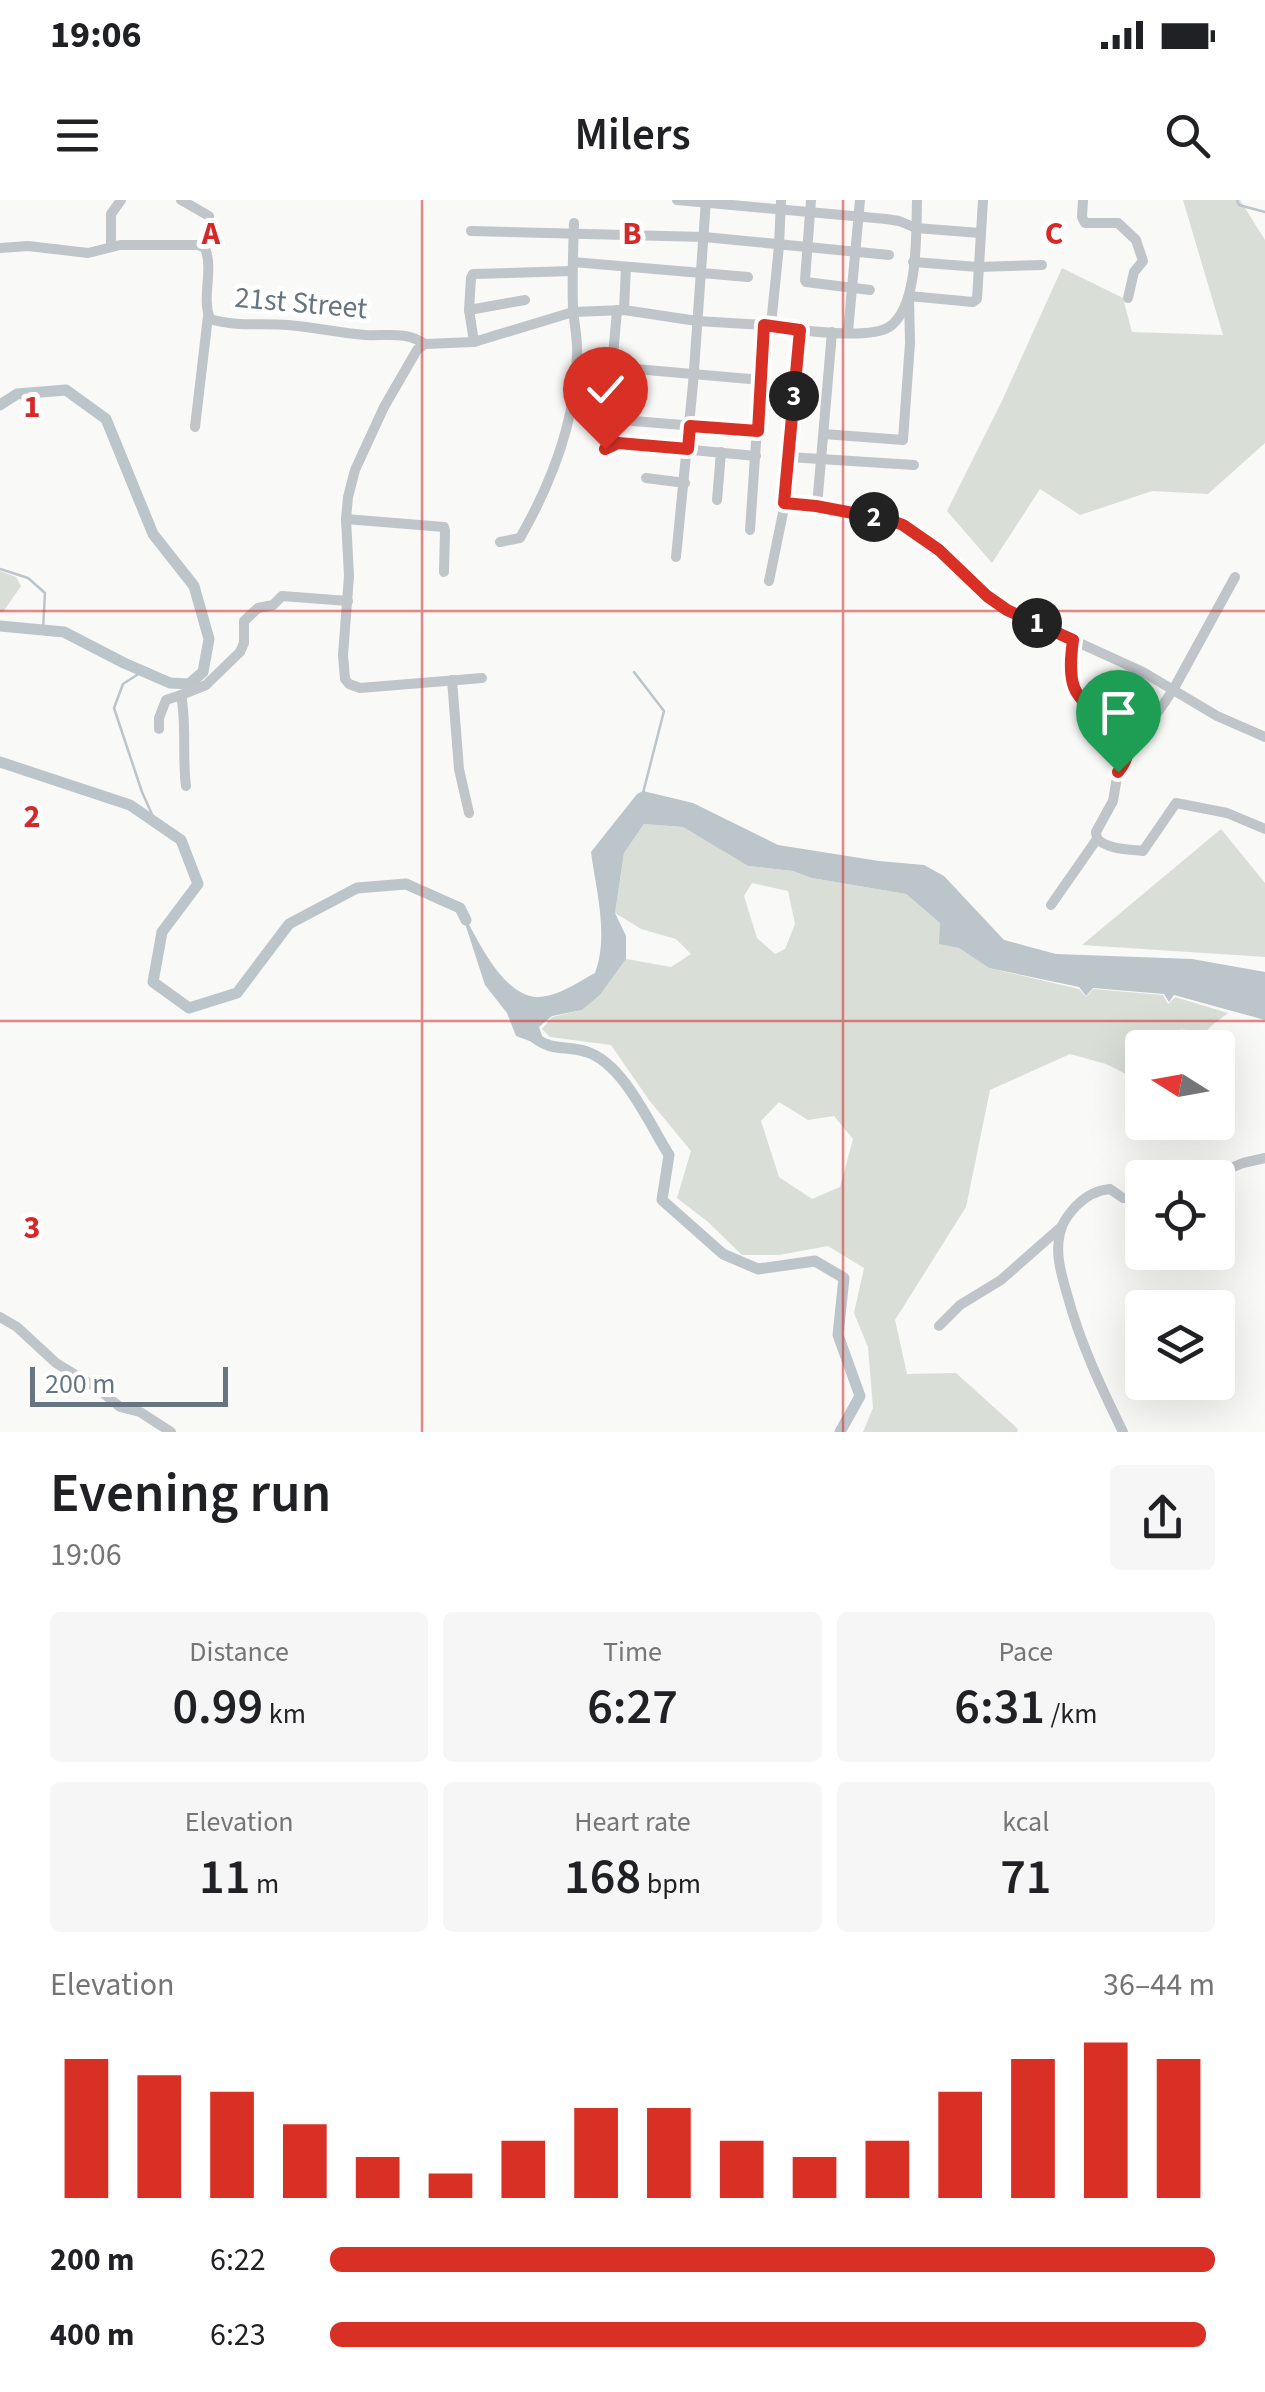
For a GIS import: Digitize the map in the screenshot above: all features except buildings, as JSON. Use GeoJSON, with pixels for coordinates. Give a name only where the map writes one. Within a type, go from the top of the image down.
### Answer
{"type":"FeatureCollection","features":[{"type":"Feature","properties":{"kind":"street"},"geometry":{"type":"LineString","coordinates":[[111,247],[110,214],[121,200]]}},
{"type":"Feature","properties":{"kind":"street"},"geometry":{"type":"LineString","coordinates":[[182,200],[209,216]]}},
{"type":"Feature","properties":{"kind":"street"},"geometry":{"type":"LineString","coordinates":[[678,200],[781,205],[810,213],[899,221],[916,228],[980,233]]}},
{"type":"Feature","properties":{"kind":"street"},"geometry":{"type":"LineString","coordinates":[[811,200],[806,282],[870,290]]}},
{"type":"Feature","properties":{"kind":"street"},"geometry":{"type":"LineString","coordinates":[[848,332],[860,200]]}},
{"type":"Feature","properties":{"kind":"street"},"geometry":{"type":"LineString","coordinates":[[824,434],[902,440],[917,200]]}},
{"type":"Feature","properties":{"kind":"street"},"geometry":{"type":"LineString","coordinates":[[909,296],[976,302],[983,200]]}},
{"type":"Feature","properties":{"kind":"street"},"geometry":{"type":"LineString","coordinates":[[1083,200],[1085,223],[1118,223],[1136,240],[1143,261],[1134,272],[1128,298]]}},
{"type":"Feature","properties":{"kind":"street"},"geometry":{"type":"LineString","coordinates":[[676,557],[706,201]]}},
{"type":"Feature","properties":{"kind":"street"},"geometry":{"type":"LineString","coordinates":[[750,530],[764,325],[772,315],[781,205]]}},
{"type":"Feature","properties":{"kind":"street"},"geometry":{"type":"LineString","coordinates":[[500,542],[520,538],[564,442],[577,353],[573,312],[574,228]]}},
{"type":"Feature","properties":{"kind":"street"},"geometry":{"type":"LineString","coordinates":[[470,231],[574,228],[890,255]]}},
{"type":"Feature","properties":{"kind":"street","name":"21st Street"},"geometry":{"type":"LineString","coordinates":[[0,248],[28,246],[88,253],[120,245],[198,245],[205,248],[209,257],[208,316],[215,321],[397,334],[412,336],[425,344],[474,342],[573,312],[620,310],[800,330],[874,332],[887,328],[900,315],[909,296]]}},
{"type":"Feature","properties":{"kind":"street"},"geometry":{"type":"LineString","coordinates":[[913,262],[1042,265]]}},
{"type":"Feature","properties":{"kind":"street"},"geometry":{"type":"LineString","coordinates":[[626,267],[605,449],[618,443],[756,456]]}},
{"type":"Feature","properties":{"kind":"street"},"geometry":{"type":"LineString","coordinates":[[474,342],[469,310],[474,274],[626,267],[748,278]]}},
{"type":"Feature","properties":{"kind":"street"},"geometry":{"type":"LineString","coordinates":[[469,310],[525,300]]}},
{"type":"Feature","properties":{"kind":"street"},"geometry":{"type":"LineString","coordinates":[[196,427],[208,316]]}},
{"type":"Feature","properties":{"kind":"street"},"geometry":{"type":"LineString","coordinates":[[769,581],[784,503],[800,330]]}},
{"type":"Feature","properties":{"kind":"street"},"geometry":{"type":"LineString","coordinates":[[816,506],[832,332]]}},
{"type":"Feature","properties":{"kind":"street"},"geometry":{"type":"LineString","coordinates":[[425,344],[384,407],[348,497],[346,680],[360,688],[482,678]]}},
{"type":"Feature","properties":{"kind":"street"},"geometry":{"type":"LineString","coordinates":[[613,367],[762,380]]}},
{"type":"Feature","properties":{"kind":"street"},"geometry":{"type":"LineString","coordinates":[[608,419],[758,431]]}},
{"type":"Feature","properties":{"kind":"street"},"geometry":{"type":"LineString","coordinates":[[718,500],[721,452]]}},
{"type":"Feature","properties":{"kind":"street"},"geometry":{"type":"LineString","coordinates":[[789,457],[914,465]]}},
{"type":"Feature","properties":{"kind":"street"},"geometry":{"type":"LineString","coordinates":[[646,478],[684,484]]}},
{"type":"Feature","properties":{"kind":"street"},"geometry":{"type":"LineString","coordinates":[[784,503],[903,525],[939,550],[1007,610],[1144,672],[1216,716],[1265,737]]}},
{"type":"Feature","properties":{"kind":"street"},"geometry":{"type":"LineString","coordinates":[[346,519],[444,528],[444,572]]}},
{"type":"Feature","properties":{"kind":"street"},"geometry":{"type":"LineString","coordinates":[[1051,905],[1097,840],[1096,832],[1113,801],[1117,777],[1128,755],[1173,690],[1235,577]]}},
{"type":"Feature","properties":{"kind":"street"},"geometry":{"type":"LineString","coordinates":[[158,729],[166,700],[206,685],[240,652],[244,621],[258,608],[273,605],[282,596],[348,601]]}},
{"type":"Feature","properties":{"kind":"street"},"geometry":{"type":"LineString","coordinates":[[1073,640],[1074,688],[1125,738],[1128,755]]}},
{"type":"Feature","properties":{"kind":"street"},"geometry":{"type":"LineString","coordinates":[[452,680],[458,769],[469,813]]}},
{"type":"Feature","properties":{"kind":"street"},"geometry":{"type":"LineString","coordinates":[[181,695],[186,786]]}},
{"type":"Feature","properties":{"kind":"street"},"geometry":{"type":"LineString","coordinates":[[1097,840],[1115,848],[1143,851],[1176,803],[1227,813],[1265,829]]}},
{"type":"Feature","properties":{"kind":"street"},"geometry":{"type":"LineString","coordinates":[[1235,1166],[1265,1158]]}},
{"type":"Feature","properties":{"kind":"street"},"geometry":{"type":"LineString","coordinates":[[939,1326],[960,1305],[1001,1280],[1061,1227],[1081,1202],[1098,1191],[1110,1189],[1125,1198]]}},
{"type":"Feature","properties":{"kind":"street"},"geometry":{"type":"LineString","coordinates":[[1061,1227],[1058,1259],[1076,1327],[1123,1432]]}},
{"type":"Feature","properties":{"kind":"street"},"geometry":{"type":"LineString","coordinates":[[0,1316],[56,1364],[120,1407],[148,1415],[171,1432]]}},
{"type":"Feature","properties":{"kind":"shaded area"},"geometry":{"type":"Polygon","coordinates":[[[1183,200],[1240,200],[1265,240],[1265,443],[1208,494],[1152,491],[1080,515],[1040,489],[992,563],[947,511],[1062,268],[1123,298],[1132,332],[1223,335],[1183,200]]]}},
{"type":"Feature","properties":{"kind":"shaded area"},"geometry":{"type":"Polygon","coordinates":[[[0,571],[16,577],[21,586],[3,612],[0,612],[0,571]]]}},
{"type":"Feature","properties":{"kind":"shaded area"},"geometry":{"type":"Polygon","coordinates":[[[643,791],[693,803],[778,845],[924,865],[944,876],[1004,940],[1056,954],[1192,959],[1265,972],[1265,1020],[1174,995],[1169,1002],[1164,994],[1093,988],[1086,996],[1079,987],[989,968],[959,948],[939,944],[940,923],[906,894],[748,866],[683,827],[644,824],[624,853],[615,913],[626,936],[626,959],[600,995],[582,1010],[552,1016],[539,1027],[546,1047],[516,1036],[507,1013],[485,985],[460,908],[500,975],[523,993],[536,997],[551,995],[595,973],[601,928],[591,852],[643,791]]]}},
{"type":"Feature","properties":{"kind":"shaded area"},"geometry":{"type":"Polygon","coordinates":[[[644,824],[683,827],[748,866],[906,894],[940,923],[940,944],[959,948],[989,968],[1079,989],[1086,997],[1093,989],[1163,995],[1168,1004],[1175,997],[1228,1013],[1208,1030],[1125,1030],[1125,1074],[1070,1054],[990,1090],[966,1207],[895,1320],[907,1374],[956,1373],[1018,1432],[863,1432],[873,1408],[868,1347],[854,1313],[864,1268],[828,1246],[779,1255],[742,1255],[677,1198],[691,1151],[611,1045],[550,1037],[542,1029],[552,1017],[582,1010],[600,995],[626,959],[671,967],[691,954],[676,939],[641,929],[615,913],[624,853],[644,824]],[[752,883],[744,896],[757,938],[775,954],[785,949],[795,924],[788,891],[752,883]],[[779,1102],[761,1121],[779,1177],[812,1199],[840,1187],[853,1139],[834,1116],[808,1120],[779,1102]]]}},
{"type":"Feature","properties":{"kind":"shaded area"},"geometry":{"type":"Polygon","coordinates":[[[1221,829],[1265,883],[1265,957],[1082,945],[1221,829]]]}},
{"type":"Feature","properties":{"kind":"waterway"},"geometry":{"type":"LineString","coordinates":[[1237,200],[1239,205],[1265,212]]}},
{"type":"Feature","properties":{"kind":"waterway"},"geometry":{"type":"LineString","coordinates":[[0,405],[17,394],[66,390],[106,419],[153,534],[194,586],[209,639],[203,672],[189,684],[170,683],[64,632],[0,626]]}},
{"type":"Feature","properties":{"kind":"waterway"},"geometry":{"type":"LineString","coordinates":[[0,569],[28,578],[45,593],[43,630]]}},
{"type":"Feature","properties":{"kind":"waterway"},"geometry":{"type":"LineString","coordinates":[[143,671],[123,684],[114,708],[155,821]]}},
{"type":"Feature","properties":{"kind":"waterway"},"geometry":{"type":"LineString","coordinates":[[634,672],[664,711],[643,793]]}},
{"type":"Feature","properties":{"kind":"waterway"},"geometry":{"type":"LineString","coordinates":[[0,762],[130,805],[181,840],[198,884],[162,932],[153,982],[189,1008],[237,993],[289,924],[357,888],[406,884],[460,908],[466,920]]}},
{"type":"Feature","properties":{"kind":"waterway"},"geometry":{"type":"LineString","coordinates":[[535,1038],[600,1058],[624,1082],[669,1155],[662,1200],[723,1254],[758,1269],[815,1261],[844,1278],[838,1335],[860,1396],[840,1432]]}},
{"type":"Feature","properties":{"kind":"route"},"geometry":{"type":"LineString","coordinates":[[605,449],[618,443],[688,449],[690,426],[758,431],[764,325],[800,330],[784,503],[903,525],[939,550],[1007,610],[1073,640],[1074,688],[1125,738],[1128,755],[1118,772]]}}]}
